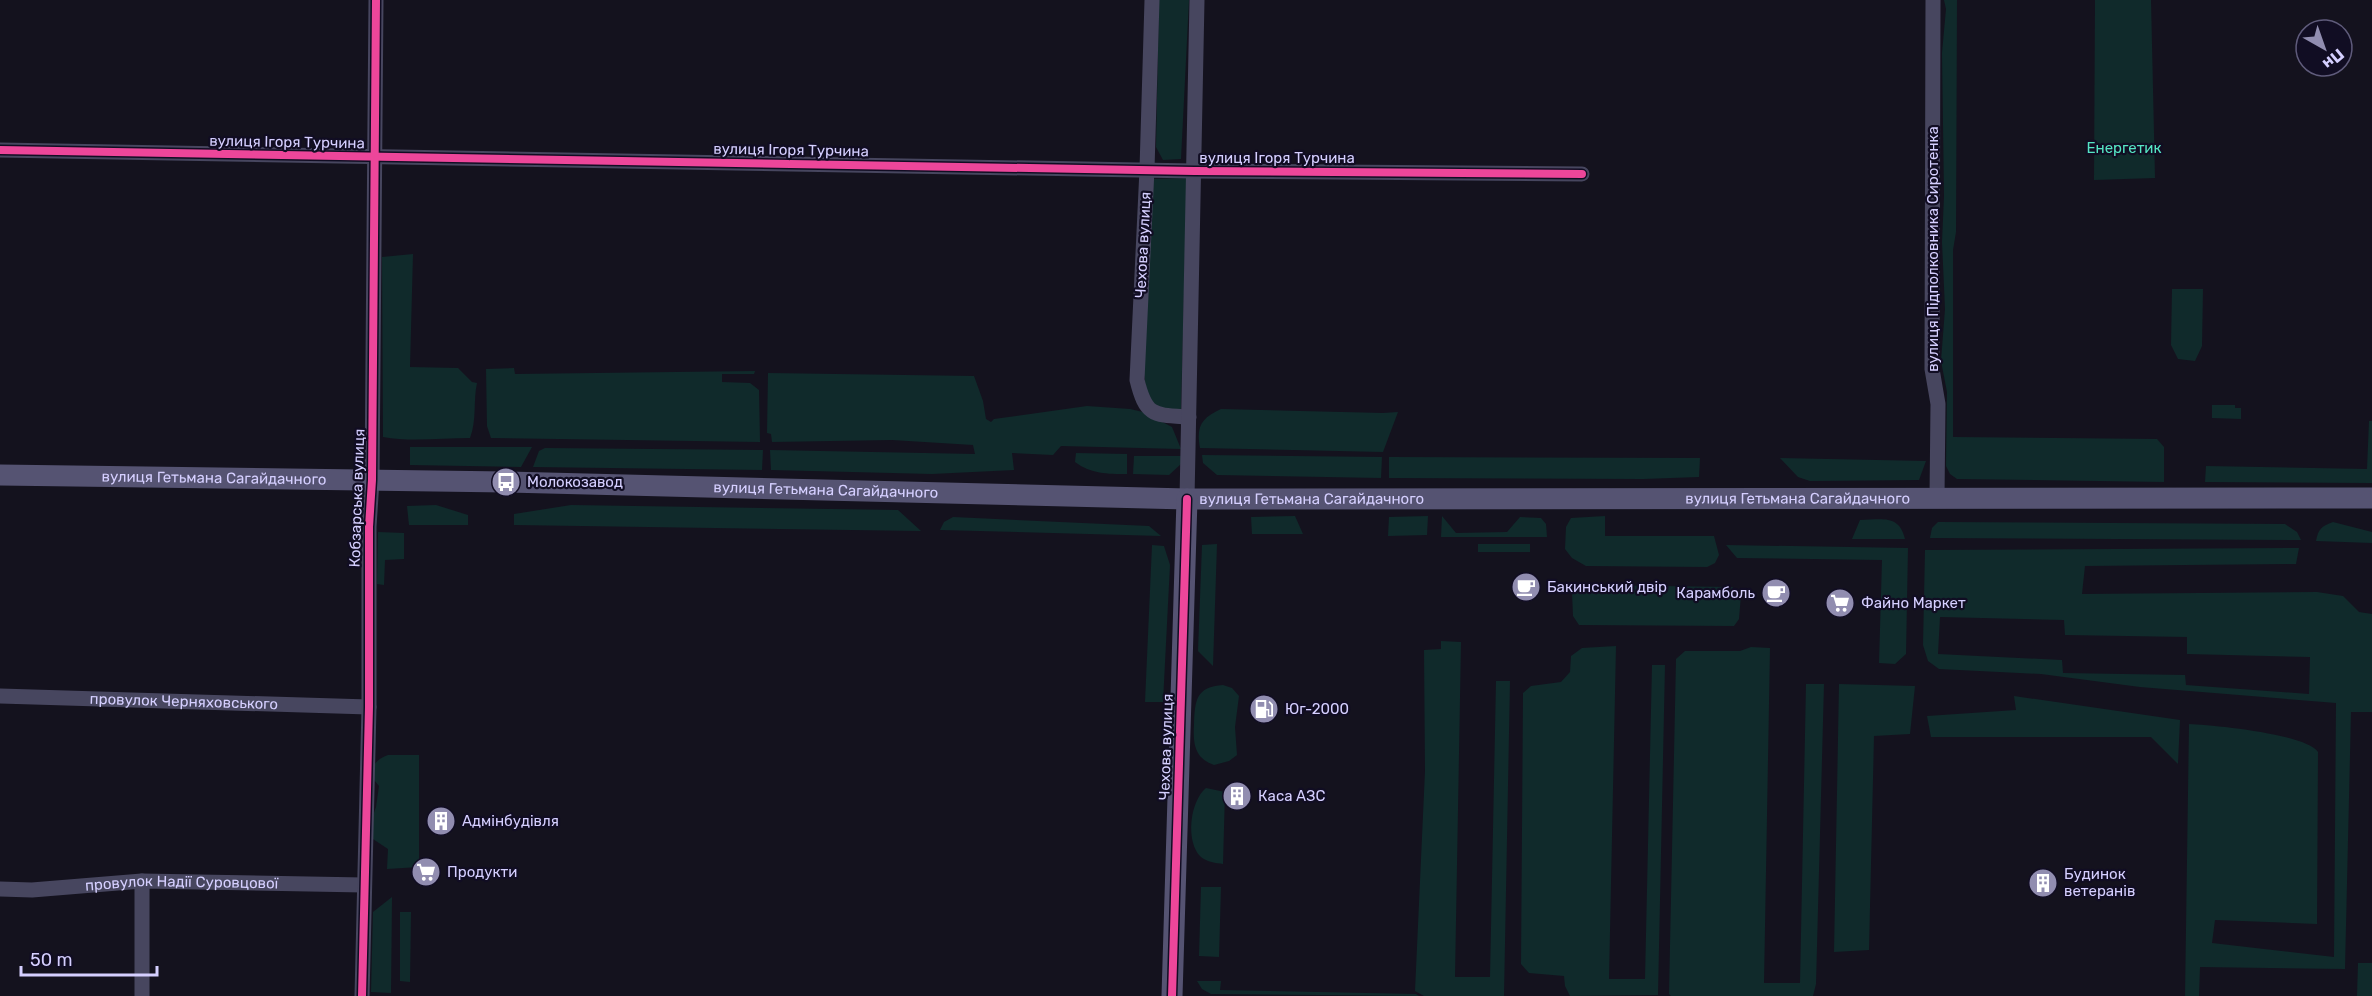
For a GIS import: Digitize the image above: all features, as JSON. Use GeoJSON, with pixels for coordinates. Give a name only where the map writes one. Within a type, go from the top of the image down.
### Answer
{"type":"FeatureCollection","features":[{"type":"Feature","properties":{"kind":"main road","name":"вулиця Гетьмана Сагайдачного"},"geometry":{"type":"LineString","coordinates":[[0,475],[372,480],[1188,500],[2372,498]]}},
{"type":"Feature","properties":{"kind":"main road","name":"Чехова вулиця"},"geometry":{"type":"LineString","coordinates":[[1172,996],[1188,500]]}},
{"type":"Feature","properties":{"kind":"street","name":"Кобзарська вулиця"},"geometry":{"type":"LineString","coordinates":[[362,996],[369,707],[376,0]]}},
{"type":"Feature","properties":{"kind":"street","name":"Чехова вулиця"},"geometry":{"type":"LineString","coordinates":[[1152,0],[1148,169],[1137,380],[1141,397],[1147,408],[1160,415],[1189,417]]}},
{"type":"Feature","properties":{"kind":"street","name":"Чехова вулиця"},"geometry":{"type":"LineString","coordinates":[[1188,500],[1197,0]]}},
{"type":"Feature","properties":{"kind":"street","name":"вулиця Підполковника Сиротенка"},"geometry":{"type":"LineString","coordinates":[[1933,0],[1932,369],[1938,404],[1937,497]]}},
{"type":"Feature","properties":{"kind":"street","name":"вулиця Ігоря Турчина"},"geometry":{"type":"LineString","coordinates":[[0,150],[1194,171],[1582,174]]}},
{"type":"Feature","properties":{"kind":"street","name":"провулок Черняховського"},"geometry":{"type":"LineString","coordinates":[[0,696],[369,707]]}},
{"type":"Feature","properties":{"kind":"street","name":"провулок Надії Суровцової"},"geometry":{"type":"LineString","coordinates":[[0,889],[32,890],[142,881],[364,885]]}},
{"type":"Feature","properties":{"kind":"street"},"geometry":{"type":"LineString","coordinates":[[142,881],[142,996]]}},
{"type":"Feature","properties":{"kind":"green space"},"geometry":{"type":"Polygon","coordinates":[[[1159,0],[1189,0],[1181,159],[1163,160],[1156,147],[1159,0]]]}},
{"type":"Feature","properties":{"kind":"green space"},"geometry":{"type":"Polygon","coordinates":[[[1944,0],[1957,0],[1953,437],[2157,439],[2164,447],[2164,482],[1957,479],[1950,474],[1946,466],[1947,392],[1941,361],[1945,309],[1942,242],[1944,196],[1942,53],[1946,9],[1944,0]]]}},
{"type":"Feature","properties":{"kind":"green space","name":"Енергетик"},"geometry":{"type":"Polygon","coordinates":[[[2095,0],[2151,0],[2155,178],[2094,180],[2095,0]]]}},
{"type":"Feature","properties":{"kind":"green space"},"geometry":{"type":"Polygon","coordinates":[[[1187,178],[1181,409],[1163,409],[1147,399],[1143,364],[1152,179],[1187,178]]]}},
{"type":"Feature","properties":{"kind":"green space"},"geometry":{"type":"Polygon","coordinates":[[[413,254],[410,367],[458,368],[472,382],[477,383],[470,438],[415,440],[383,437],[382,257],[413,254]]]}},
{"type":"Feature","properties":{"kind":"green space"},"geometry":{"type":"Polygon","coordinates":[[[2172,289],[2203,289],[2202,346],[2195,361],[2178,359],[2171,345],[2172,289]]]}},
{"type":"Feature","properties":{"kind":"green space"},"geometry":{"type":"Polygon","coordinates":[[[514,368],[515,374],[755,371],[754,374],[722,374],[722,382],[750,383],[759,390],[760,442],[491,438],[487,426],[486,369],[514,368]]]}},
{"type":"Feature","properties":{"kind":"green space"},"geometry":{"type":"Polygon","coordinates":[[[768,373],[974,376],[983,401],[986,419],[991,422],[994,419],[1087,406],[1130,409],[1143,412],[1172,427],[1181,449],[1061,446],[1053,455],[1012,453],[1014,470],[932,474],[771,470],[770,450],[975,454],[973,445],[892,440],[772,442],[771,434],[767,433],[768,373]]]}},
{"type":"Feature","properties":{"kind":"green space"},"geometry":{"type":"Polygon","coordinates":[[[2212,405],[2235,405],[2235,408],[2241,408],[2241,419],[2212,418],[2212,405]]]}},
{"type":"Feature","properties":{"kind":"green space"},"geometry":{"type":"Polygon","coordinates":[[[1221,409],[1398,412],[1383,452],[1200,448],[1199,434],[1202,424],[1209,416],[1221,409]]]}},
{"type":"Feature","properties":{"kind":"green space"},"geometry":{"type":"Polygon","coordinates":[[[2369,421],[2372,421],[2372,483],[2205,482],[2206,466],[2367,469],[2369,421]]]}},
{"type":"Feature","properties":{"kind":"green space"},"geometry":{"type":"Polygon","coordinates":[[[410,447],[532,447],[521,467],[410,465],[410,447]]]}},
{"type":"Feature","properties":{"kind":"green space"},"geometry":{"type":"Polygon","coordinates":[[[545,448],[763,450],[762,470],[533,467],[539,451],[545,448]]]}},
{"type":"Feature","properties":{"kind":"green space"},"geometry":{"type":"Polygon","coordinates":[[[1076,453],[1127,454],[1127,474],[1087,469],[1075,462],[1076,453]]]}},
{"type":"Feature","properties":{"kind":"green space"},"geometry":{"type":"Polygon","coordinates":[[[1202,455],[1382,457],[1381,478],[1217,475],[1203,463],[1202,455]]]}},
{"type":"Feature","properties":{"kind":"green space"},"geometry":{"type":"Polygon","coordinates":[[[1134,456],[1182,456],[1182,463],[1169,475],[1133,474],[1134,456]]]}},
{"type":"Feature","properties":{"kind":"green space"},"geometry":{"type":"Polygon","coordinates":[[[1389,457],[1700,458],[1699,477],[1643,479],[1389,478],[1389,457]]]}},
{"type":"Feature","properties":{"kind":"green space"},"geometry":{"type":"Polygon","coordinates":[[[1780,458],[1926,461],[1919,480],[1810,481],[1798,477],[1780,458]]]}},
{"type":"Feature","properties":{"kind":"green space"},"geometry":{"type":"Polygon","coordinates":[[[436,505],[468,515],[468,525],[409,525],[407,506],[436,505]]]}},
{"type":"Feature","properties":{"kind":"green space"},"geometry":{"type":"Polygon","coordinates":[[[571,505],[898,510],[921,531],[514,525],[514,514],[571,505]]]}},
{"type":"Feature","properties":{"kind":"green space"},"geometry":{"type":"Polygon","coordinates":[[[1295,516],[1303,534],[1252,534],[1251,517],[1295,516]]]}},
{"type":"Feature","properties":{"kind":"green space"},"geometry":{"type":"Polygon","coordinates":[[[1428,516],[1427,535],[1388,536],[1389,517],[1428,516]]]}},
{"type":"Feature","properties":{"kind":"green space"},"geometry":{"type":"Polygon","coordinates":[[[1442,516],[1456,533],[1507,532],[1520,517],[1541,518],[1546,524],[1547,537],[1441,537],[1442,516]]]}},
{"type":"Feature","properties":{"kind":"green space"},"geometry":{"type":"Polygon","coordinates":[[[1605,516],[1605,536],[1714,536],[1719,555],[1715,563],[1707,567],[1586,566],[1572,558],[1565,549],[1566,527],[1571,518],[1605,516]]]}},
{"type":"Feature","properties":{"kind":"green space"},"geometry":{"type":"Polygon","coordinates":[[[953,517],[1149,526],[1161,536],[940,530],[944,522],[953,517]]]}},
{"type":"Feature","properties":{"kind":"green space"},"geometry":{"type":"Polygon","coordinates":[[[1882,519],[1894,522],[1899,525],[1905,539],[1852,539],[1860,520],[1882,519]]]}},
{"type":"Feature","properties":{"kind":"green space"},"geometry":{"type":"Polygon","coordinates":[[[1938,522],[2285,524],[2297,532],[2301,540],[1930,538],[1932,528],[1938,522]]]}},
{"type":"Feature","properties":{"kind":"green space"},"geometry":{"type":"Polygon","coordinates":[[[2333,522],[2372,532],[2372,543],[2316,541],[2321,528],[2333,522]]]}},
{"type":"Feature","properties":{"kind":"green space"},"geometry":{"type":"Polygon","coordinates":[[[378,532],[404,533],[404,559],[385,560],[384,585],[377,584],[378,532]]]}},
{"type":"Feature","properties":{"kind":"green space"},"geometry":{"type":"Polygon","coordinates":[[[1217,544],[1213,666],[1198,651],[1202,545],[1217,544]]]}},
{"type":"Feature","properties":{"kind":"green space"},"geometry":{"type":"Polygon","coordinates":[[[1478,544],[1530,544],[1530,552],[1478,552],[1478,544]]]}},
{"type":"Feature","properties":{"kind":"green space"},"geometry":{"type":"Polygon","coordinates":[[[1152,545],[1164,546],[1170,565],[1163,702],[1145,702],[1152,545]]]}},
{"type":"Feature","properties":{"kind":"green space"},"geometry":{"type":"Polygon","coordinates":[[[1726,545],[1908,548],[1906,654],[1895,664],[1879,663],[1882,560],[1737,558],[1726,545]]]}},
{"type":"Feature","properties":{"kind":"green space"},"geometry":{"type":"Polygon","coordinates":[[[2299,548],[2296,564],[2085,566],[2082,594],[2317,592],[2343,596],[2359,612],[2372,614],[2372,712],[2351,712],[2345,969],[2200,967],[2199,996],[2185,996],[2189,724],[2278,735],[2296,740],[2318,752],[2317,924],[2215,920],[2212,943],[2334,957],[2336,703],[2140,687],[2041,674],[1939,669],[1928,661],[1923,645],[1925,550],[2299,548]],[[1940,617],[1938,654],[2062,660],[2063,673],[2185,675],[2186,685],[2309,694],[2310,657],[2187,654],[2187,637],[2065,635],[2064,620],[1940,617]]]}},
{"type":"Feature","properties":{"kind":"green space"},"geometry":{"type":"Polygon","coordinates":[[[1583,585],[1732,587],[1741,595],[1739,619],[1734,626],[1579,625],[1573,616],[1572,592],[1583,585]]]}},
{"type":"Feature","properties":{"kind":"green space"},"geometry":{"type":"Polygon","coordinates":[[[1441,641],[1461,642],[1455,977],[1490,977],[1496,681],[1510,681],[1504,996],[1424,996],[1415,991],[1425,771],[1424,650],[1441,649],[1441,641]]]}},
{"type":"Feature","properties":{"kind":"green space"},"geometry":{"type":"Polygon","coordinates":[[[1616,646],[1609,979],[1645,979],[1652,665],[1665,665],[1658,995],[1570,996],[1565,986],[1564,976],[1529,973],[1521,964],[1523,693],[1531,686],[1561,682],[1570,672],[1571,656],[1582,648],[1616,646]]]}},
{"type":"Feature","properties":{"kind":"green space"},"geometry":{"type":"Polygon","coordinates":[[[1751,647],[1770,648],[1764,983],[1800,983],[1806,684],[1824,684],[1816,984],[1813,996],[1671,996],[1669,994],[1676,659],[1685,651],[1740,651],[1751,647]]]}},
{"type":"Feature","properties":{"kind":"green space"},"geometry":{"type":"Polygon","coordinates":[[[1839,684],[1915,686],[1910,734],[1874,736],[1869,950],[1834,952],[1839,684]]]}},
{"type":"Feature","properties":{"kind":"green space"},"geometry":{"type":"Polygon","coordinates":[[[1223,685],[1232,688],[1239,696],[1235,727],[1237,755],[1229,761],[1214,765],[1202,758],[1196,749],[1195,708],[1202,692],[1214,686],[1223,685]]]}},
{"type":"Feature","properties":{"kind":"green space"},"geometry":{"type":"Polygon","coordinates":[[[2014,696],[2180,720],[2178,764],[2151,737],[1931,737],[1927,716],[2016,710],[2014,696]]]}},
{"type":"Feature","properties":{"kind":"green space"},"geometry":{"type":"Polygon","coordinates":[[[388,755],[419,755],[419,867],[387,869],[388,849],[370,837],[369,827],[376,807],[379,786],[370,775],[376,762],[388,755]]]}},
{"type":"Feature","properties":{"kind":"green space"},"geometry":{"type":"Polygon","coordinates":[[[1206,788],[1225,792],[1223,864],[1201,857],[1193,842],[1191,832],[1193,812],[1196,802],[1206,788]]]}},
{"type":"Feature","properties":{"kind":"green space"},"geometry":{"type":"Polygon","coordinates":[[[1201,887],[1221,887],[1219,957],[1199,956],[1201,887]]]}},
{"type":"Feature","properties":{"kind":"green space"},"geometry":{"type":"Polygon","coordinates":[[[392,897],[391,993],[371,992],[373,912],[392,897]]]}},
{"type":"Feature","properties":{"kind":"green space"},"geometry":{"type":"Polygon","coordinates":[[[400,912],[411,912],[410,982],[400,981],[400,912]]]}},
{"type":"Feature","properties":{"kind":"green space"},"geometry":{"type":"Polygon","coordinates":[[[2358,963],[2372,963],[2372,996],[2357,996],[2358,963]]]}},
{"type":"Feature","properties":{"kind":"green space"},"geometry":{"type":"Polygon","coordinates":[[[1197,981],[1221,981],[1220,990],[1416,994],[1419,996],[1211,994],[1202,989],[1197,981]]]}},
{"type":"Feature","properties":{"kind":"cycle path"},"geometry":{"type":"LineString","coordinates":[[362,996],[369,707],[376,0]]}},
{"type":"Feature","properties":{"kind":"cycle path"},"geometry":{"type":"LineString","coordinates":[[0,150],[1194,171],[1582,174]]}},
{"type":"Feature","properties":{"kind":"cycle path"},"geometry":{"type":"LineString","coordinates":[[1172,996],[1187,499]]}},
{"type":"Feature","properties":{"kind":"place","name":"Молокозавод"},"geometry":{"type":"Point","coordinates":[506,482]}},
{"type":"Feature","properties":{"kind":"place","name":"Бакинський двір"},"geometry":{"type":"Point","coordinates":[1526,587]}},
{"type":"Feature","properties":{"kind":"place","name":"Карамболь"},"geometry":{"type":"Point","coordinates":[1776,593]}},
{"type":"Feature","properties":{"kind":"place","name":"Файно Маркет"},"geometry":{"type":"Point","coordinates":[1840,603]}},
{"type":"Feature","properties":{"kind":"place","name":"Юг-2000"},"geometry":{"type":"Point","coordinates":[1264,709]}},
{"type":"Feature","properties":{"kind":"place","name":"Каса АЗС"},"geometry":{"type":"Point","coordinates":[1237,796]}},
{"type":"Feature","properties":{"kind":"place","name":"Адмінбудівля"},"geometry":{"type":"Point","coordinates":[441,821]}},
{"type":"Feature","properties":{"kind":"place","name":"Продукти"},"geometry":{"type":"Point","coordinates":[426,872]}},
{"type":"Feature","properties":{"kind":"place","name":"Будинок ветеранів"},"geometry":{"type":"Point","coordinates":[2043,883]}}]}
